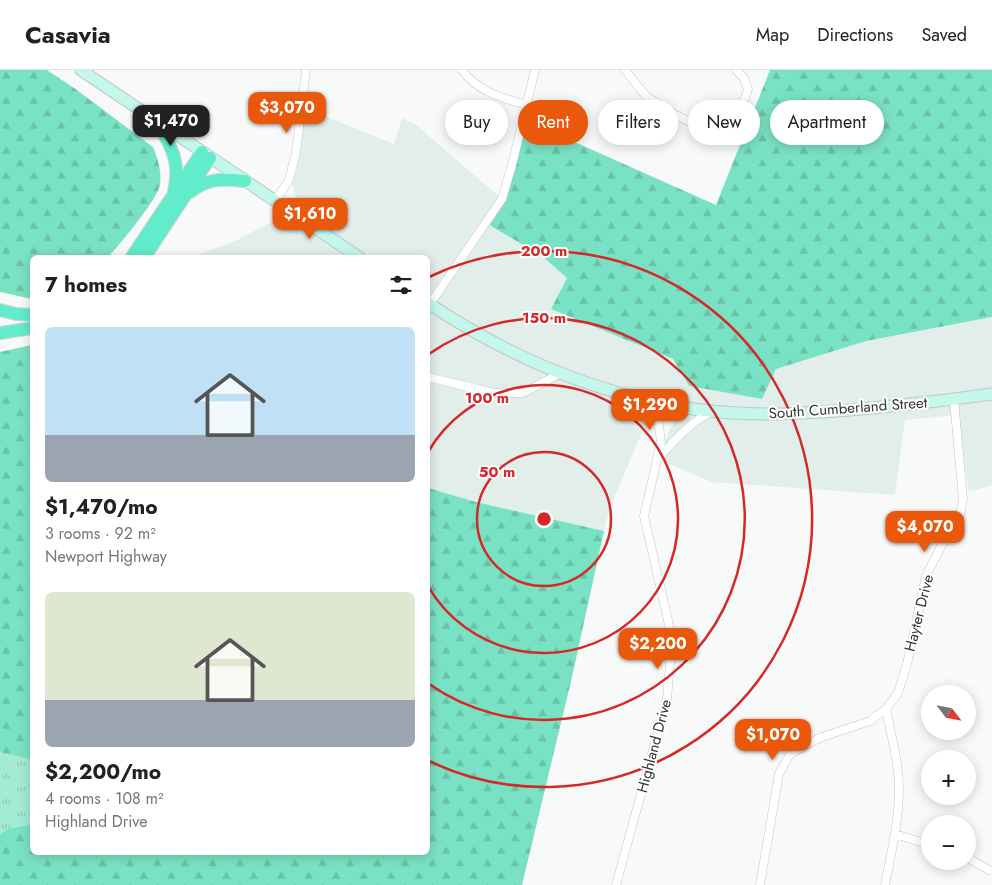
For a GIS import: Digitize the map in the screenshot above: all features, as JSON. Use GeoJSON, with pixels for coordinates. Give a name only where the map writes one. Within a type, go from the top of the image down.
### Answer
{"type":"FeatureCollection","features":[{"type":"Feature","properties":{"kind":"highway"},"geometry":{"type":"LineString","coordinates":[[157,121],[173,150],[177,165],[179,196]]}},
{"type":"Feature","properties":{"kind":"highway"},"geometry":{"type":"LineString","coordinates":[[146,255],[179,196],[206,155]]}},
{"type":"Feature","properties":{"kind":"highway"},"geometry":{"type":"LineString","coordinates":[[133,255],[179,196],[212,180],[246,181]]}},
{"type":"Feature","properties":{"kind":"highway"},"geometry":{"type":"LineString","coordinates":[[0,310],[30,315]]}},
{"type":"Feature","properties":{"kind":"highway"},"geometry":{"type":"LineString","coordinates":[[0,333],[30,328]]}},
{"type":"Feature","properties":{"kind":"main road"},"geometry":{"type":"LineString","coordinates":[[80,70],[356,255]]}},
{"type":"Feature","properties":{"kind":"main road","name":"South Cumberland Street"},"geometry":{"type":"LineString","coordinates":[[430,305],[481,336],[559,374],[618,394],[681,407],[747,414],[805,414],[954,400],[992,394]]}},
{"type":"Feature","properties":{"kind":"street"},"geometry":{"type":"LineString","coordinates":[[275,201],[289,180],[296,152],[306,70]]}},
{"type":"Feature","properties":{"kind":"street"},"geometry":{"type":"LineString","coordinates":[[462,70],[475,84],[491,94],[518,102]]}},
{"type":"Feature","properties":{"kind":"street"},"geometry":{"type":"LineString","coordinates":[[528,100],[535,70]]}},
{"type":"Feature","properties":{"kind":"street"},"geometry":{"type":"LineString","coordinates":[[625,70],[646,96],[674,114],[702,128],[717,130],[732,120],[746,98],[748,89],[744,78],[736,70]]}},
{"type":"Feature","properties":{"kind":"street"},"geometry":{"type":"LineString","coordinates":[[430,303],[502,199],[518,139]]}},
{"type":"Feature","properties":{"kind":"street"},"geometry":{"type":"LineString","coordinates":[[430,377],[494,393],[523,393],[559,374]]}},
{"type":"Feature","properties":{"kind":"street","name":"Highland Drive"},"geometry":{"type":"LineString","coordinates":[[616,885],[667,699],[672,638],[644,516],[662,436],[659,415],[655,406],[648,400]]}},
{"type":"Feature","properties":{"kind":"street","name":"Hayter Drive"},"geometry":{"type":"LineString","coordinates":[[760,885],[779,774],[790,754],[820,738],[870,721],[886,709],[898,693],[907,664],[926,576],[947,535],[960,515],[963,499],[954,400]]}},
{"type":"Feature","properties":{"kind":"street"},"geometry":{"type":"LineString","coordinates":[[657,459],[693,424],[715,411]]}},
{"type":"Feature","properties":{"kind":"street"},"geometry":{"type":"LineString","coordinates":[[886,709],[896,754],[899,789],[895,834],[886,885]]}},
{"type":"Feature","properties":{"kind":"street"},"geometry":{"type":"LineString","coordinates":[[895,834],[921,842]]}},
{"type":"Feature","properties":{"kind":"street"},"geometry":{"type":"LineString","coordinates":[[976,863],[989,870]]}},
{"type":"Feature","properties":{"kind":"shaded area"},"geometry":{"type":"Polygon","coordinates":[[[305,108],[394,144],[402,118],[415,124],[502,199],[486,223],[542,256],[567,278],[551,309],[673,359],[689,386],[762,399],[776,369],[866,341],[992,317],[992,486],[969,491],[956,415],[905,420],[895,495],[712,482],[657,459],[675,418],[650,413],[609,510],[604,531],[476,502],[430,489],[430,255],[198,255],[240,239],[276,219],[283,222],[298,202],[292,184],[296,172],[305,108]]]}},
{"type":"Feature","properties":{"kind":"green space"},"geometry":{"type":"Polygon","coordinates":[[[0,70],[47,70],[153,147],[160,170],[160,185],[146,211],[110,255],[30,255],[30,299],[0,292],[0,70]]]}},
{"type":"Feature","properties":{"kind":"green space"},"geometry":{"type":"Polygon","coordinates":[[[770,70],[992,70],[992,317],[866,341],[776,369],[762,399],[689,386],[673,359],[551,309],[567,278],[542,256],[486,223],[502,199],[518,138],[518,145],[581,145],[716,205],[740,145],[760,145],[760,100],[758,100],[770,70]]]}},
{"type":"Feature","properties":{"kind":"green space"},"geometry":{"type":"Polygon","coordinates":[[[30,345],[30,760],[0,752],[0,352],[30,345]]]}},
{"type":"Feature","properties":{"kind":"green space"},"geometry":{"type":"Polygon","coordinates":[[[430,489],[476,502],[604,531],[572,677],[522,885],[0,885],[0,834],[8,829],[30,824],[30,855],[430,855],[430,489]]]}},
{"type":"Feature","properties":{"kind":"green space"},"geometry":{"type":"Polygon","coordinates":[[[0,752],[30,760],[30,824],[8,829],[0,834],[0,752]]]}}]}
